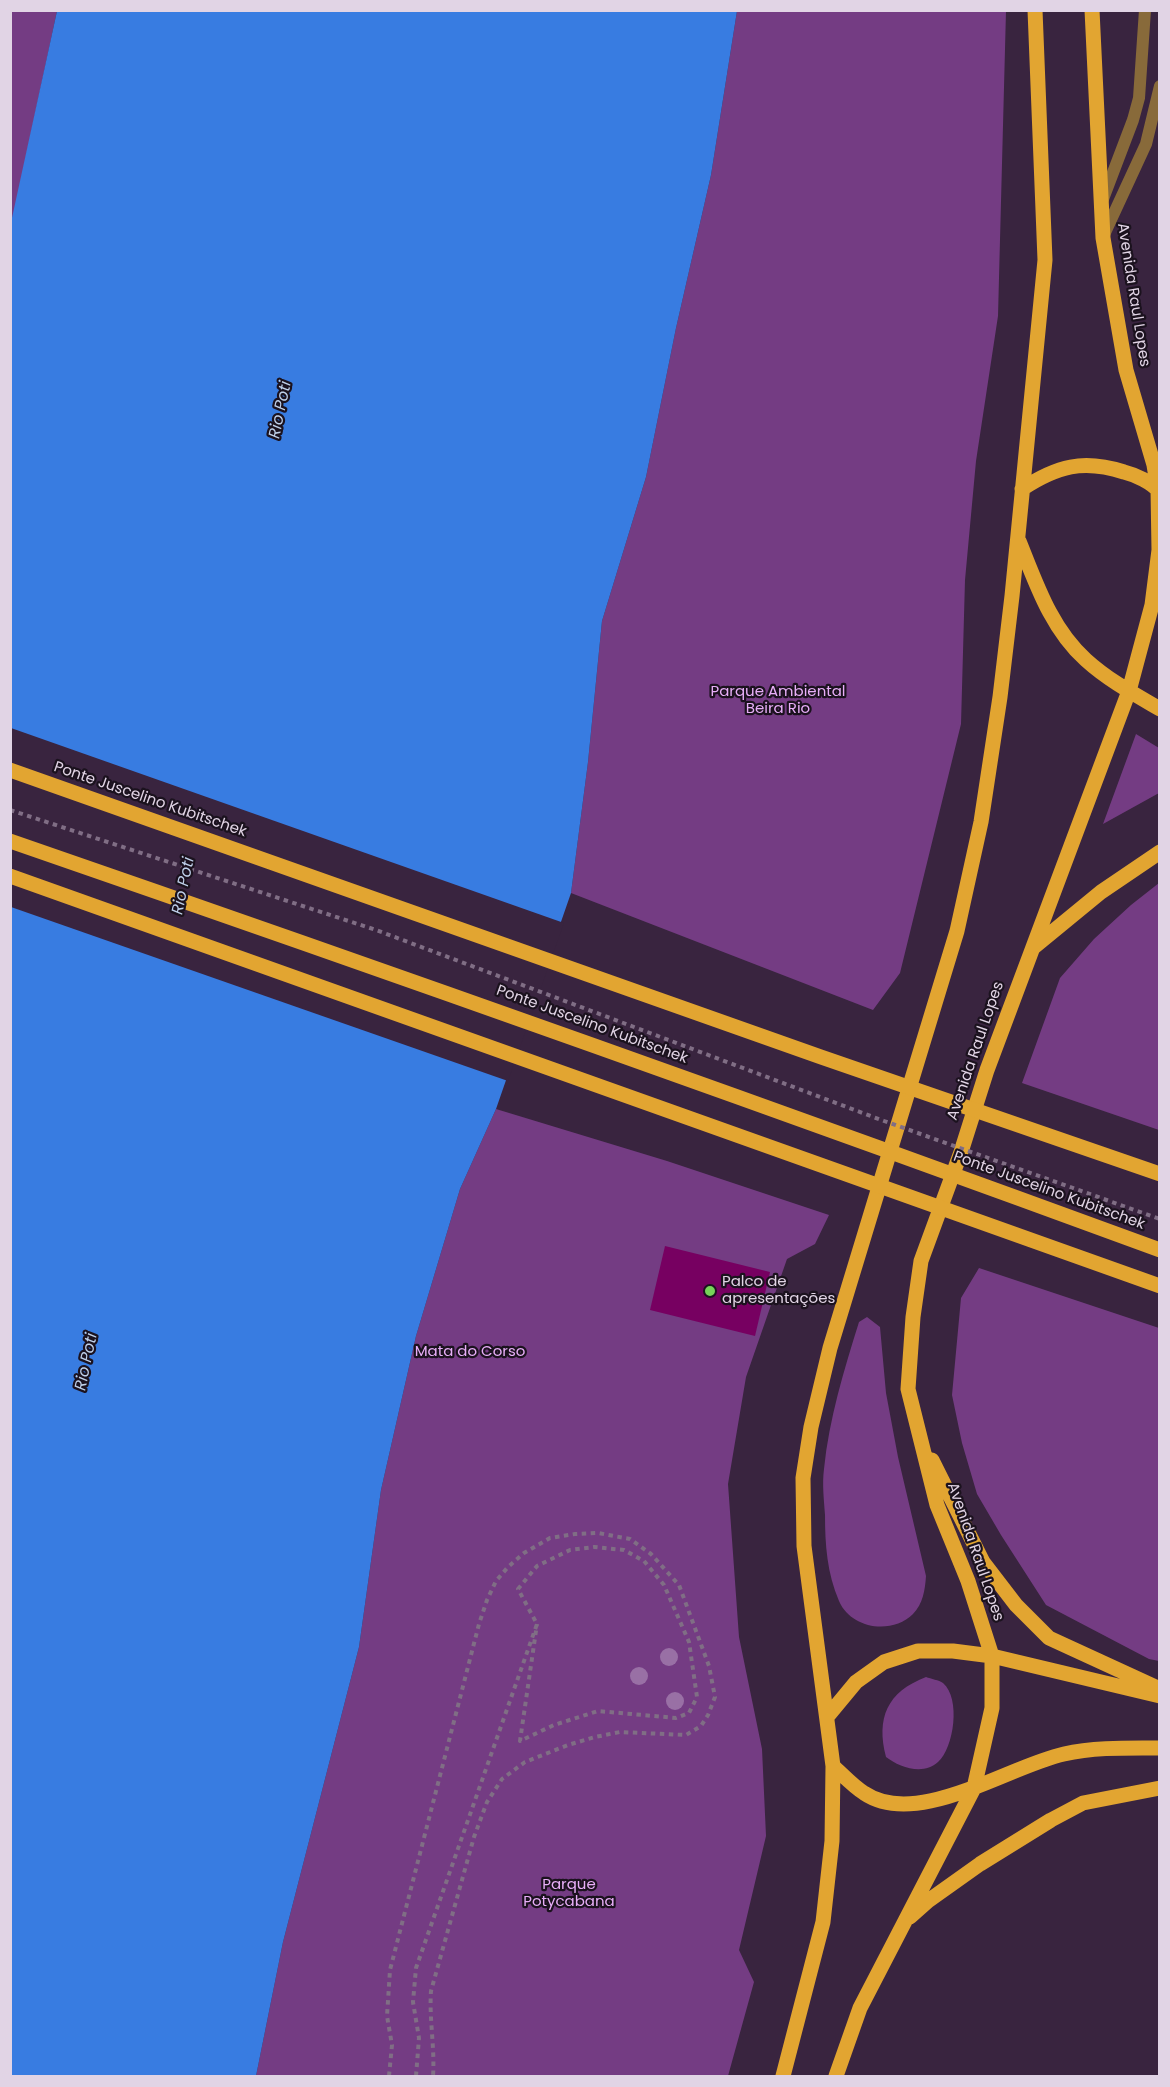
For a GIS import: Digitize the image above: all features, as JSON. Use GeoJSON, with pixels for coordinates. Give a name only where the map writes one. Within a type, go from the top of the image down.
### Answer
{"type":"FeatureCollection","features":[{"type":"Feature","properties":{"kind":"main road"},"geometry":{"type":"LineString","coordinates":[[783,2076],[823,1922],[832,1841],[833,1766],[804,1546],[803,1478],[811,1427],[830,1348],[959,920],[981,822],[1000,697],[1045,260],[1035,10]]}},
{"type":"Feature","properties":{"kind":"main road","name":"Avenida Raul Lopes"},"geometry":{"type":"LineString","coordinates":[[836,2076],[860,2008],[974,1788],[992,1708],[992,1656],[968,1581],[937,1505],[908,1389],[913,1317],[921,1261],[1032,948],[1129,691],[1152,605],[1158,550],[1159,491],[1154,465],[1126,370],[1103,238],[1092,10]]}},
{"type":"Feature","properties":{"kind":"main road"},"geometry":{"type":"LineString","coordinates":[[1022,489],[1044,474],[1071,466],[1085,465],[1101,466],[1135,475],[1159,491]]}},
{"type":"Feature","properties":{"kind":"main road"},"geometry":{"type":"LineString","coordinates":[[1017,538],[1045,605],[1057,626],[1085,660],[1102,674],[1160,709]]}},
{"type":"Feature","properties":{"kind":"main road","name":"Ponte Juscelino Kubitschek"},"geometry":{"type":"LineString","coordinates":[[10,770],[821,1057],[1160,1174]]}},
{"type":"Feature","properties":{"kind":"main road","name":"Ponte Juscelino Kubitschek"},"geometry":{"type":"LineString","coordinates":[[10,841],[801,1119],[1160,1250]]}},
{"type":"Feature","properties":{"kind":"main road"},"geometry":{"type":"LineString","coordinates":[[1032,948],[1101,892],[1160,852]]}},
{"type":"Feature","properties":{"kind":"main road"},"geometry":{"type":"LineString","coordinates":[[10,876],[1160,1286]]}},
{"type":"Feature","properties":{"kind":"main road"},"geometry":{"type":"LineString","coordinates":[[920,1436],[983,1562],[1016,1605],[1049,1638],[1160,1689]]}},
{"type":"Feature","properties":{"kind":"main road"},"geometry":{"type":"LineString","coordinates":[[827,1717],[856,1682],[884,1662],[918,1651],[992,1656],[1160,1696]]}},
{"type":"Feature","properties":{"kind":"main road"},"geometry":{"type":"LineString","coordinates":[[833,1766],[865,1794],[893,1805],[933,1801],[974,1788],[1018,1768],[1064,1754],[1114,1749],[1160,1748]]}},
{"type":"Feature","properties":{"kind":"main road"},"geometry":{"type":"LineString","coordinates":[[903,1923],[928,1901],[972,1870],[1050,1820],[1083,1803],[1160,1788]]}},
{"type":"Feature","properties":{"kind":"lane"},"geometry":{"type":"LineString","coordinates":[[1102,200],[1133,120],[1139,98],[1145,10]]}},
{"type":"Feature","properties":{"kind":"lane"},"geometry":{"type":"LineString","coordinates":[[1103,238],[1146,144],[1160,87]]}},
{"type":"Feature","properties":{"kind":"lane"},"geometry":{"type":"LineString","coordinates":[[841,2060],[843,2076]]}},
{"type":"Feature","properties":{"kind":"path"},"geometry":{"type":"LineString","coordinates":[[10,810],[376,930],[884,1121],[1160,1220]]}},
{"type":"Feature","properties":{"kind":"path"},"geometry":{"type":"LineString","coordinates":[[388,2076],[392,2045],[387,2016],[390,1970],[487,1600],[496,1581],[508,1567],[524,1553],[550,1538],[598,1533],[630,1539],[651,1554],[679,1585],[709,1666],[715,1697],[701,1726],[686,1735],[620,1732],[568,1745],[525,1762],[502,1779],[487,1802],[474,1837],[431,1991],[433,2076]]}},
{"type":"Feature","properties":{"kind":"path"},"geometry":{"type":"LineString","coordinates":[[416,2076],[419,2038],[413,2002],[416,1968],[537,1624],[518,1589],[537,1566],[570,1550],[594,1547],[624,1550],[644,1561],[664,1585],[689,1642],[697,1697],[689,1713],[676,1718],[598,1711],[554,1725],[520,1741],[537,1624]]}},
{"type":"Feature","properties":{"kind":"green space"},"geometry":{"type":"Polygon","coordinates":[[[11,11],[57,11],[11,227],[11,11]]]}},
{"type":"Feature","properties":{"kind":"green space","name":"Parque Ambiental Beira Rio"},"geometry":{"type":"Polygon","coordinates":[[[737,11],[1006,11],[998,316],[976,461],[965,580],[961,724],[900,973],[873,1010],[571,893],[588,762],[602,621],[646,477],[676,328],[711,175],[737,11]]]}},
{"type":"Feature","properties":{"kind":"green space"},"geometry":{"type":"Polygon","coordinates":[[[1136,734],[1159,748],[1159,793],[1103,824],[1136,734]]]}},
{"type":"Feature","properties":{"kind":"green space"},"geometry":{"type":"Polygon","coordinates":[[[1159,883],[1159,1130],[1022,1083],[1060,978],[1094,939],[1159,883]]]}},
{"type":"Feature","properties":{"kind":"green space","name":"Parque Potycabana"},"geometry":{"type":"Polygon","coordinates":[[[496,1109],[667,1161],[829,1215],[815,1244],[787,1259],[746,1377],[728,1484],[739,1637],[762,1749],[766,1836],[739,1950],[754,1982],[728,2076],[256,2076],[283,1942],[359,1647],[381,1490],[416,1336],[460,1189],[496,1109]]]}},
{"type":"Feature","properties":{"kind":"green space"},"geometry":{"type":"Polygon","coordinates":[[[979,1268],[1159,1328],[1159,1661],[1149,1659],[1046,1605],[977,1494],[962,1443],[952,1395],[961,1298],[979,1268]]]}},
{"type":"Feature","properties":{"kind":"green space"},"geometry":{"type":"Polygon","coordinates":[[[867,1317],[880,1327],[886,1393],[898,1457],[926,1576],[923,1597],[913,1614],[904,1621],[884,1626],[873,1626],[853,1618],[839,1601],[832,1580],[825,1537],[823,1480],[829,1432],[859,1322],[867,1317]]]}},
{"type":"Feature","properties":{"kind":"green space"},"geometry":{"type":"Polygon","coordinates":[[[926,1677],[943,1683],[949,1690],[954,1711],[953,1723],[948,1746],[938,1762],[925,1769],[911,1769],[886,1757],[883,1743],[884,1719],[888,1708],[902,1690],[926,1677]]]}},
{"type":"Feature","properties":{"kind":"water","name":"Rio Poti"},"geometry":{"type":"Polygon","coordinates":[[[57,11],[737,11],[711,175],[676,328],[646,477],[602,621],[588,762],[571,893],[496,1109],[460,1189],[416,1336],[381,1490],[359,1647],[283,1942],[256,2076],[11,2076],[10,227],[57,11]]]}},
{"type":"Feature","properties":{"kind":"pier"},"geometry":{"type":"Polygon","coordinates":[[[11,728],[564,923],[508,1081],[11,907],[11,728]]]}},
{"type":"Feature","properties":{"kind":"building","name":"Palco de apresentações"},"geometry":{"type":"Polygon","coordinates":[[[665,1246],[770,1272],[755,1336],[650,1310],[665,1246]]]}},
{"type":"Feature","properties":{"kind":"place","name":"Palco de apresentações"},"geometry":{"type":"Point","coordinates":[710,1291]}},
{"type":"Feature","properties":{"kind":"park label","name":"Mata do Corso"},"geometry":{"type":"Point","coordinates":[470,1352]}}]}
